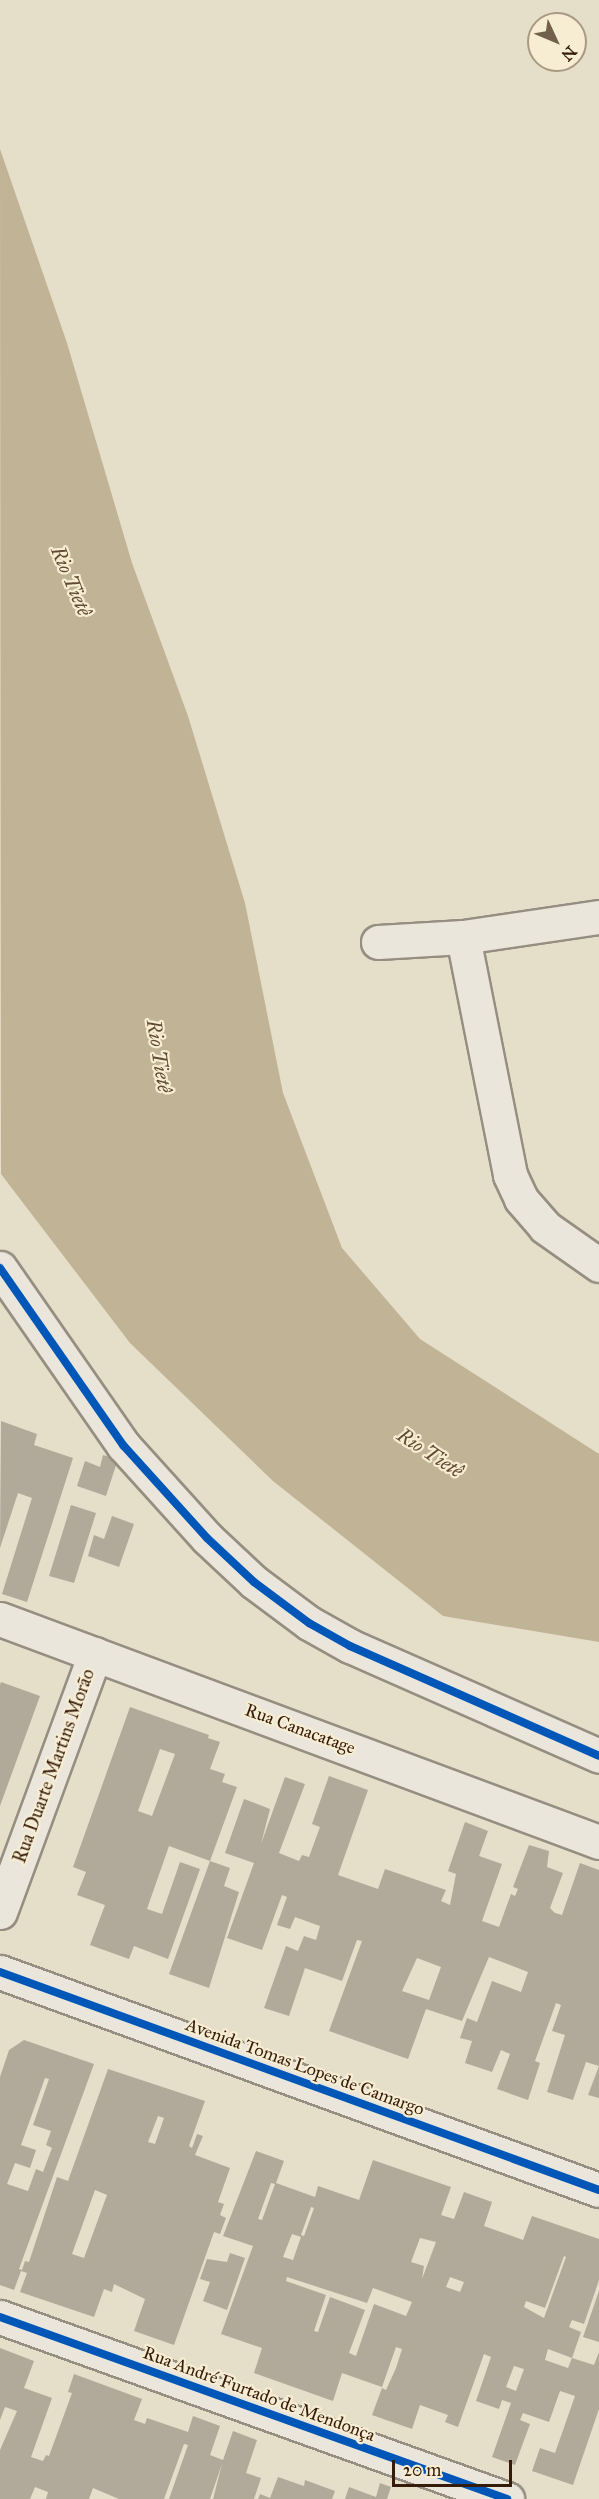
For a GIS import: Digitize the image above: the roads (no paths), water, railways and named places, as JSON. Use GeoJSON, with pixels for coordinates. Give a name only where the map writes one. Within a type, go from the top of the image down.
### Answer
{"type":"FeatureCollection","features":[{"type":"Feature","properties":{"kind":"street"},"geometry":{"type":"LineString","coordinates":[[378,942],[464,937],[599,917]]}},
{"type":"Feature","properties":{"kind":"street"},"geometry":{"type":"LineString","coordinates":[[464,937],[510,1175],[521,1199],[545,1227],[599,1265]]}},
{"type":"Feature","properties":{"kind":"street"},"geometry":{"type":"LineString","coordinates":[[0,1268],[123,1444],[207,1538],[254,1582],[309,1623],[351,1646],[599,1756]]}},
{"type":"Feature","properties":{"kind":"street","name":"Rua Canacatage"},"geometry":{"type":"LineString","coordinates":[[0,1619],[599,1842]]}},
{"type":"Feature","properties":{"kind":"street","name":"Rua Duarte Martins Morão"},"geometry":{"type":"LineString","coordinates":[[0,1912],[95,1654]]}},
{"type":"Feature","properties":{"kind":"street","name":"Avenida Tomas Lopes de Camargo"},"geometry":{"type":"LineString","coordinates":[[0,1972],[599,2190]]}},
{"type":"Feature","properties":{"kind":"street","name":"Rua André Furtado de Mendonça"},"geometry":{"type":"LineString","coordinates":[[0,2318],[507,2499]]}},
{"type":"Feature","properties":{"kind":"water","name":"Rio Tietê"},"geometry":{"type":"Polygon","coordinates":[[[0,149],[67,343],[132,563],[188,716],[245,903],[283,1093],[342,1248],[420,1339],[599,1454],[599,1642],[443,1616],[273,1481],[130,1343],[1,1174],[0,149]]]}}]}
